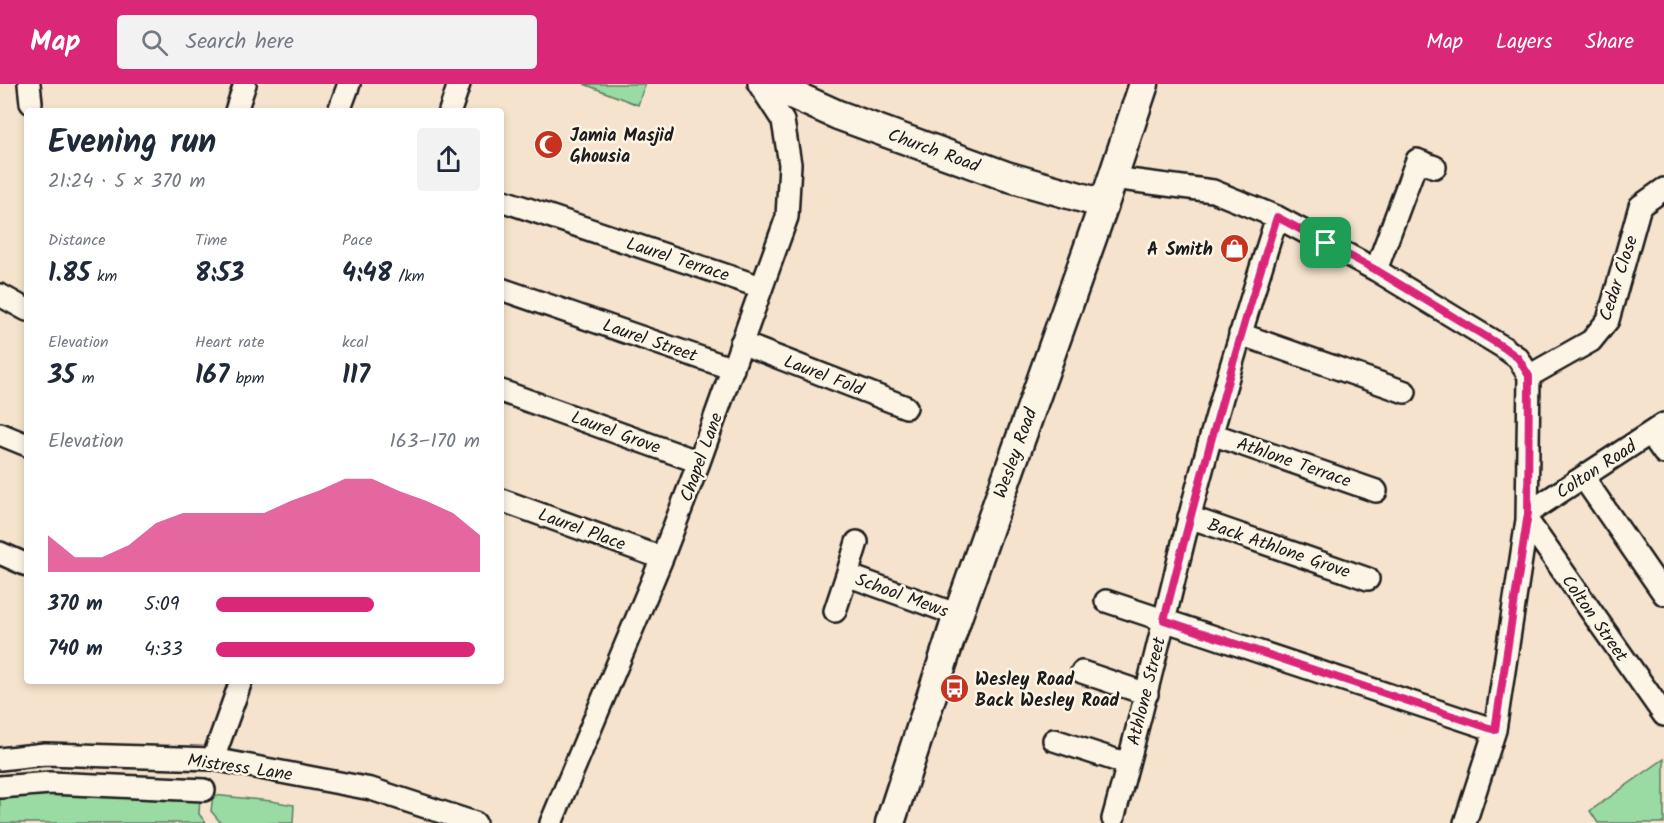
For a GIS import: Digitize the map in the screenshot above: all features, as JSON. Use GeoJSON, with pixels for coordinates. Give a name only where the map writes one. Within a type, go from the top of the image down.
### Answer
{"type":"FeatureCollection","features":[{"type":"Feature","properties":{"kind":"street"},"geometry":{"type":"LineString","coordinates":[[237,108],[245,84]]}},
{"type":"Feature","properties":{"kind":"street"},"geometry":{"type":"LineString","coordinates":[[340,108],[348,84]]}},
{"type":"Feature","properties":{"kind":"street"},"geometry":{"type":"LineString","coordinates":[[451,108],[459,84]]}},
{"type":"Feature","properties":{"kind":"street","name":"Chapel Lane"},"geometry":{"type":"LineString","coordinates":[[551,823],[662,558],[787,217],[790,164],[783,121],[759,84]]}},
{"type":"Feature","properties":{"kind":"street","name":"Church Road"},"geometry":{"type":"LineString","coordinates":[[769,84],[838,115],[1006,176],[1108,191],[1214,190],[1277,217],[1376,270],[1503,347],[1518,358],[1529,376]]}},
{"type":"Feature","properties":{"kind":"street","name":"Wesley Road"},"geometry":{"type":"LineString","coordinates":[[890,823],[958,615],[1144,84]]}},
{"type":"Feature","properties":{"kind":"street"},"geometry":{"type":"LineString","coordinates":[[1376,270],[1417,160],[1435,166]]}},
{"type":"Feature","properties":{"kind":"street","name":"Cedar Close"},"geometry":{"type":"LineString","coordinates":[[1529,376],[1591,341],[1608,320],[1640,206],[1664,189]]}},
{"type":"Feature","properties":{"kind":"street","name":"Laurel Terrace"},"geometry":{"type":"LineString","coordinates":[[504,201],[761,287]]}},
{"type":"Feature","properties":{"kind":"street","name":"Athlone Street"},"geometry":{"type":"LineString","coordinates":[[1113,819],[1147,694],[1189,517],[1240,334],[1277,217]]}},
{"type":"Feature","properties":{"kind":"street","name":"Laurel Street"},"geometry":{"type":"LineString","coordinates":[[504,290],[733,369]]}},
{"type":"Feature","properties":{"kind":"street"},"geometry":{"type":"LineString","coordinates":[[0,295],[24,308]]}},
{"type":"Feature","properties":{"kind":"street"},"geometry":{"type":"LineString","coordinates":[[1240,334],[1405,392]]}},
{"type":"Feature","properties":{"kind":"street","name":"Laurel Fold"},"geometry":{"type":"LineString","coordinates":[[741,343],[906,407]]}},
{"type":"Feature","properties":{"kind":"street"},"geometry":{"type":"LineString","coordinates":[[1465,823],[1495,730],[1527,517],[1529,376]]}},
{"type":"Feature","properties":{"kind":"street","name":"Laurel Grove"},"geometry":{"type":"LineString","coordinates":[[504,392],[699,462]]}},
{"type":"Feature","properties":{"kind":"street"},"geometry":{"type":"LineString","coordinates":[[1657,429],[1664,453]]}},
{"type":"Feature","properties":{"kind":"street","name":"Colton Road"},"geometry":{"type":"LineString","coordinates":[[1527,517],[1657,429]]}},
{"type":"Feature","properties":{"kind":"street"},"geometry":{"type":"LineString","coordinates":[[0,434],[24,445]]}},
{"type":"Feature","properties":{"kind":"street","name":"Athlone Terrace"},"geometry":{"type":"LineString","coordinates":[[1212,434],[1376,491]]}},
{"type":"Feature","properties":{"kind":"street"},"geometry":{"type":"LineString","coordinates":[[1583,477],[1664,594]]}},
{"type":"Feature","properties":{"kind":"street","name":"Laurel Place"},"geometry":{"type":"LineString","coordinates":[[504,501],[662,558]]}},
{"type":"Feature","properties":{"kind":"street","name":"Back Athlone Grove"},"geometry":{"type":"LineString","coordinates":[[1189,517],[1368,579]]}},
{"type":"Feature","properties":{"kind":"street","name":"Colton Street"},"geometry":{"type":"LineString","coordinates":[[1527,517],[1664,715]]}},
{"type":"Feature","properties":{"kind":"street","name":"School Mews"},"geometry":{"type":"LineString","coordinates":[[835,611],[857,542]]}},
{"type":"Feature","properties":{"kind":"street"},"geometry":{"type":"LineString","coordinates":[[0,553],[24,564]]}},
{"type":"Feature","properties":{"kind":"street","name":"School Mews"},"geometry":{"type":"LineString","coordinates":[[847,574],[958,615]]}},
{"type":"Feature","properties":{"kind":"street"},"geometry":{"type":"LineString","coordinates":[[1106,601],[1495,730]]}},
{"type":"Feature","properties":{"kind":"street"},"geometry":{"type":"LineString","coordinates":[[1082,672],[1147,694]]}},
{"type":"Feature","properties":{"kind":"street"},"geometry":{"type":"LineString","coordinates":[[213,759],[240,684]]}},
{"type":"Feature","properties":{"kind":"street"},"geometry":{"type":"LineString","coordinates":[[1054,740],[1128,764]]}},
{"type":"Feature","properties":{"kind":"street","name":"Mistress Lane"},"geometry":{"type":"LineString","coordinates":[[0,759],[45,754],[213,759],[371,789],[474,823]]}},
{"type":"Feature","properties":{"kind":"street"},"geometry":{"type":"LineString","coordinates":[[0,787],[50,783],[204,790]]}},
{"type":"Feature","properties":{"kind":"green space"},"geometry":{"type":"Polygon","coordinates":[[[584,84],[645,84],[638,105],[584,84]]]}},
{"type":"Feature","properties":{"kind":"green space"},"geometry":{"type":"Polygon","coordinates":[[[1664,759],[1664,823],[1598,823],[1590,811],[1664,759]]]}},
{"type":"Feature","properties":{"kind":"green space"},"geometry":{"type":"Polygon","coordinates":[[[0,792],[200,796],[199,814],[206,823],[0,823],[0,792]]]}},
{"type":"Feature","properties":{"kind":"green space"},"geometry":{"type":"Polygon","coordinates":[[[213,795],[294,805],[293,823],[221,823],[211,811],[213,795]]]}},
{"type":"Feature","properties":{"kind":"place","name":"Jamia Masjid Ghousia"},"geometry":{"type":"Point","coordinates":[549,145]}},
{"type":"Feature","properties":{"kind":"place","name":"A Smith"},"geometry":{"type":"Point","coordinates":[1234,249]}},
{"type":"Feature","properties":{"kind":"place","name":"Wesley Road Back Wesley Road"},"geometry":{"type":"Point","coordinates":[954,689]}},
{"type":"Feature","properties":{"kind":"route"},"geometry":{"type":"LineString","coordinates":[[1277,217],[1326,243],[1376,270],[1503,347],[1518,358],[1529,376],[1528,513],[1495,730],[1164,620],[1189,517],[1240,334],[1277,217]]}}]}
